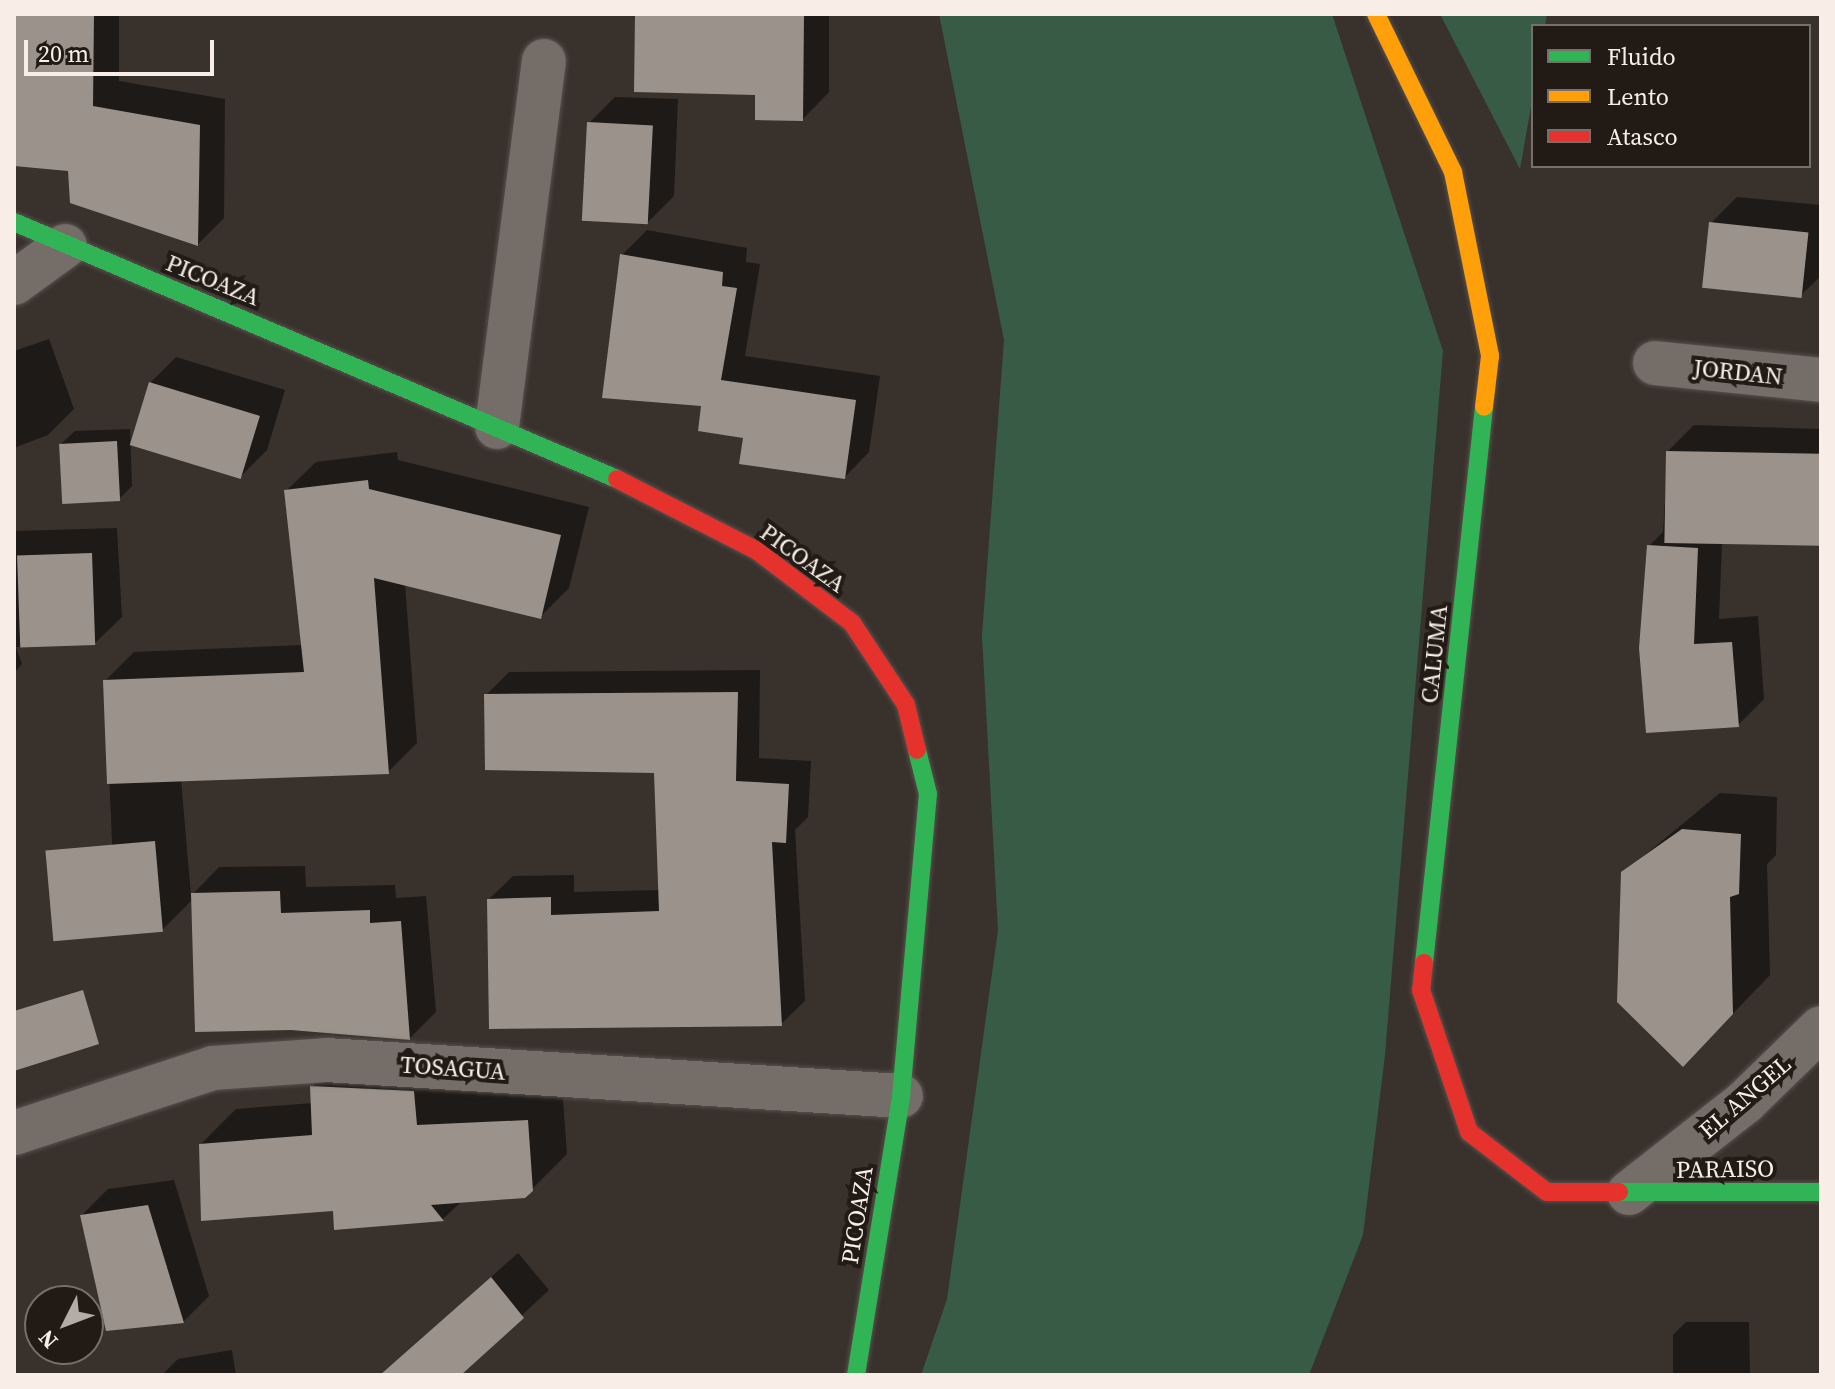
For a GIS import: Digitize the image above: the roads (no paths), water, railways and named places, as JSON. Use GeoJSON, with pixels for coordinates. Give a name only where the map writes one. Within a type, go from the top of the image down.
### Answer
{"type":"FeatureCollection","features":[{"type":"Feature","properties":{"kind":"street","name":"CALUMA"},"geometry":{"type":"LineString","coordinates":[[1376,14],[1453,172],[1490,356],[1421,990],[1469,1132],[1547,1192],[1629,1193]]}},
{"type":"Feature","properties":{"kind":"street"},"geometry":{"type":"LineString","coordinates":[[497,427],[544,61]]}},
{"type":"Feature","properties":{"kind":"street","name":"PICOAZA"},"geometry":{"type":"LineString","coordinates":[[14,222],[497,427],[756,550],[852,623],[884,664],[906,705],[928,794],[901,1096],[856,1375]]}},
{"type":"Feature","properties":{"kind":"street"},"geometry":{"type":"LineString","coordinates":[[14,283],[65,246]]}},
{"type":"Feature","properties":{"kind":"street","name":"JORDAN"},"geometry":{"type":"LineString","coordinates":[[1655,363],[1821,380]]}},
{"type":"Feature","properties":{"kind":"street","name":"EL ANGEL"},"geometry":{"type":"LineString","coordinates":[[1629,1193],[1745,1102],[1821,1028]]}},
{"type":"Feature","properties":{"kind":"street","name":"TOSAGUA"},"geometry":{"type":"LineString","coordinates":[[14,1133],[213,1068],[326,1060],[901,1096]]}},
{"type":"Feature","properties":{"kind":"street","name":"PARAISO"},"geometry":{"type":"LineString","coordinates":[[1629,1193],[1821,1192]]}}]}
